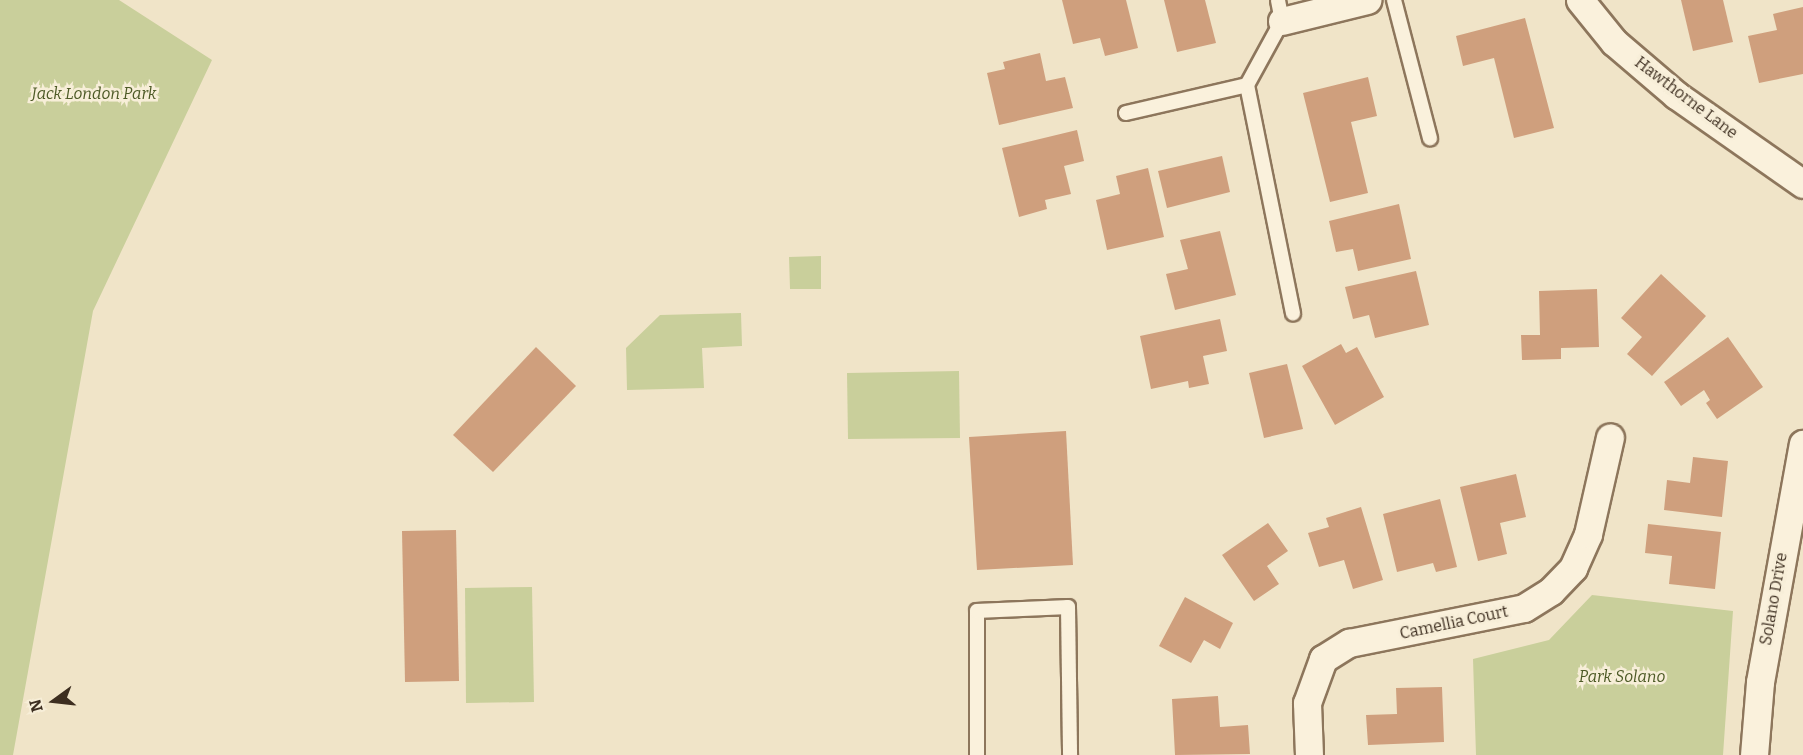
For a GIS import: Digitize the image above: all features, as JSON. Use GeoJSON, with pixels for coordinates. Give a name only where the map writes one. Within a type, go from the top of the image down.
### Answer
{"type":"FeatureCollection","features":[{"type":"Feature","properties":{"kind":"street"},"geometry":{"type":"LineString","coordinates":[[1280,10],[1367,0]]}},
{"type":"Feature","properties":{"kind":"street","name":"Hawthorne Lane"},"geometry":{"type":"LineString","coordinates":[[1580,0],[1614,42],[1676,95],[1803,184]]}},
{"type":"Feature","properties":{"kind":"street","name":"Camellia Court"},"geometry":{"type":"LineString","coordinates":[[1309,755],[1307,703],[1323,659],[1349,643],[1524,608],[1551,591],[1566,576],[1588,534],[1610,437]]}},
{"type":"Feature","properties":{"kind":"street","name":"Solano Drive"},"geometry":{"type":"LineString","coordinates":[[1754,755],[1760,682],[1794,538],[1803,444]]}},
{"type":"Feature","properties":{"kind":"lane"},"geometry":{"type":"LineString","coordinates":[[1394,0],[1430,138]]}},
{"type":"Feature","properties":{"kind":"lane"},"geometry":{"type":"LineString","coordinates":[[1280,10],[1247,85],[1293,313]]}},
{"type":"Feature","properties":{"kind":"lane"},"geometry":{"type":"LineString","coordinates":[[1126,113],[1247,85]]}},
{"type":"Feature","properties":{"kind":"lane"},"geometry":{"type":"LineString","coordinates":[[977,755],[976,611],[1068,607],[1070,755]]}},
{"type":"Feature","properties":{"kind":"green space","name":"Jack London Park"},"geometry":{"type":"Polygon","coordinates":[[[0,0],[119,0],[212,60],[93,311],[13,755],[0,755],[0,0]]]}},
{"type":"Feature","properties":{"kind":"green space"},"geometry":{"type":"Polygon","coordinates":[[[821,256],[821,289],[790,289],[789,257],[821,256]]]}},
{"type":"Feature","properties":{"kind":"green space"},"geometry":{"type":"Polygon","coordinates":[[[741,313],[742,346],[702,348],[704,388],[627,390],[626,348],[660,315],[741,313]]]}},
{"type":"Feature","properties":{"kind":"green space"},"geometry":{"type":"Polygon","coordinates":[[[959,371],[960,438],[848,439],[847,373],[959,371]]]}},
{"type":"Feature","properties":{"kind":"green space"},"geometry":{"type":"Polygon","coordinates":[[[532,587],[534,702],[466,703],[465,588],[532,587]]]}},
{"type":"Feature","properties":{"kind":"green space","name":"Park Solano"},"geometry":{"type":"Polygon","coordinates":[[[1592,595],[1733,611],[1723,755],[1476,755],[1473,659],[1549,640],[1592,595]]]}},
{"type":"Feature","properties":{"kind":"building"},"geometry":{"type":"Polygon","coordinates":[[[1062,0],[1126,0],[1138,48],[1105,56],[1100,38],[1073,44],[1062,0]]]}},
{"type":"Feature","properties":{"kind":"building"},"geometry":{"type":"Polygon","coordinates":[[[1164,0],[1205,0],[1216,43],[1177,52],[1164,0]]]}},
{"type":"Feature","properties":{"kind":"building"},"geometry":{"type":"Polygon","coordinates":[[[1681,0],[1723,0],[1733,42],[1693,51],[1681,0]]]}},
{"type":"Feature","properties":{"kind":"building"},"geometry":{"type":"Polygon","coordinates":[[[1803,7],[1803,74],[1759,83],[1748,36],[1777,30],[1773,14],[1803,7]]]}},
{"type":"Feature","properties":{"kind":"building"},"geometry":{"type":"Polygon","coordinates":[[[1525,18],[1554,128],[1514,138],[1494,58],[1463,66],[1456,36],[1525,18]]]}},
{"type":"Feature","properties":{"kind":"building"},"geometry":{"type":"Polygon","coordinates":[[[1040,53],[1046,81],[1065,77],[1073,108],[999,125],[987,73],[1005,69],[1003,62],[1040,53]]]}},
{"type":"Feature","properties":{"kind":"building"},"geometry":{"type":"Polygon","coordinates":[[[1368,77],[1377,116],[1351,122],[1368,193],[1330,202],[1303,93],[1368,77]]]}},
{"type":"Feature","properties":{"kind":"building"},"geometry":{"type":"Polygon","coordinates":[[[1077,130],[1084,161],[1064,166],[1071,194],[1045,200],[1047,209],[1019,217],[1002,148],[1077,130]]]}},
{"type":"Feature","properties":{"kind":"building"},"geometry":{"type":"Polygon","coordinates":[[[1222,156],[1230,192],[1167,208],[1158,171],[1222,156]]]}},
{"type":"Feature","properties":{"kind":"building"},"geometry":{"type":"Polygon","coordinates":[[[1148,168],[1164,237],[1107,250],[1096,200],[1120,194],[1116,176],[1148,168]]]}},
{"type":"Feature","properties":{"kind":"building"},"geometry":{"type":"Polygon","coordinates":[[[1399,204],[1411,259],[1358,271],[1353,249],[1336,252],[1329,221],[1399,204]]]}},
{"type":"Feature","properties":{"kind":"building"},"geometry":{"type":"Polygon","coordinates":[[[1220,231],[1236,295],[1175,310],[1166,274],[1188,269],[1180,240],[1220,231]]]}},
{"type":"Feature","properties":{"kind":"building"},"geometry":{"type":"Polygon","coordinates":[[[1416,271],[1429,325],[1375,338],[1369,315],[1353,319],[1345,287],[1416,271]]]}},
{"type":"Feature","properties":{"kind":"building"},"geometry":{"type":"Polygon","coordinates":[[[1661,274],[1706,316],[1652,376],[1627,354],[1642,337],[1621,318],[1661,274]]]}},
{"type":"Feature","properties":{"kind":"building"},"geometry":{"type":"Polygon","coordinates":[[[1597,289],[1599,347],[1561,348],[1561,359],[1522,360],[1521,335],[1540,335],[1539,291],[1597,289]]]}},
{"type":"Feature","properties":{"kind":"building"},"geometry":{"type":"Polygon","coordinates":[[[1220,319],[1227,351],[1203,356],[1209,384],[1189,388],[1188,381],[1151,389],[1140,336],[1220,319]]]}},
{"type":"Feature","properties":{"kind":"building"},"geometry":{"type":"Polygon","coordinates":[[[1728,337],[1763,387],[1717,419],[1706,403],[1710,400],[1704,390],[1681,406],[1664,382],[1728,337]]]}},
{"type":"Feature","properties":{"kind":"building"},"geometry":{"type":"Polygon","coordinates":[[[1341,344],[1346,353],[1357,347],[1384,397],[1335,425],[1302,366],[1341,344]]]}},
{"type":"Feature","properties":{"kind":"building"},"geometry":{"type":"Polygon","coordinates":[[[536,347],[576,386],[493,472],[453,435],[536,347]]]}},
{"type":"Feature","properties":{"kind":"building"},"geometry":{"type":"Polygon","coordinates":[[[1287,364],[1303,429],[1264,438],[1249,373],[1287,364]]]}},
{"type":"Feature","properties":{"kind":"building"},"geometry":{"type":"Polygon","coordinates":[[[1066,431],[1073,565],[977,570],[969,437],[1066,431]]]}},
{"type":"Feature","properties":{"kind":"building"},"geometry":{"type":"Polygon","coordinates":[[[1693,457],[1728,461],[1722,517],[1664,510],[1667,480],[1690,483],[1693,457]]]}},
{"type":"Feature","properties":{"kind":"building"},"geometry":{"type":"Polygon","coordinates":[[[1516,474],[1526,517],[1500,523],[1507,554],[1478,561],[1460,487],[1516,474]]]}},
{"type":"Feature","properties":{"kind":"building"},"geometry":{"type":"Polygon","coordinates":[[[1440,499],[1457,567],[1436,572],[1433,563],[1397,572],[1383,514],[1440,499]]]}},
{"type":"Feature","properties":{"kind":"building"},"geometry":{"type":"Polygon","coordinates":[[[1361,507],[1383,580],[1353,589],[1344,560],[1319,567],[1308,533],[1329,527],[1326,518],[1361,507]]]}},
{"type":"Feature","properties":{"kind":"building"},"geometry":{"type":"Polygon","coordinates":[[[1268,523],[1288,551],[1267,566],[1279,584],[1254,601],[1222,555],[1268,523]]]}},
{"type":"Feature","properties":{"kind":"building"},"geometry":{"type":"Polygon","coordinates":[[[1648,524],[1721,532],[1715,589],[1669,584],[1672,556],[1645,553],[1648,524]]]}},
{"type":"Feature","properties":{"kind":"building"},"geometry":{"type":"Polygon","coordinates":[[[456,530],[459,681],[405,682],[402,531],[456,530]]]}},
{"type":"Feature","properties":{"kind":"building"},"geometry":{"type":"Polygon","coordinates":[[[1185,597],[1233,623],[1220,649],[1204,640],[1191,663],[1159,646],[1185,597]]]}},
{"type":"Feature","properties":{"kind":"building"},"geometry":{"type":"Polygon","coordinates":[[[1442,687],[1444,742],[1368,745],[1366,715],[1397,714],[1396,688],[1442,687]]]}},
{"type":"Feature","properties":{"kind":"building"},"geometry":{"type":"Polygon","coordinates":[[[1218,696],[1220,727],[1248,725],[1250,754],[1175,755],[1172,699],[1218,696]]]}}]}
